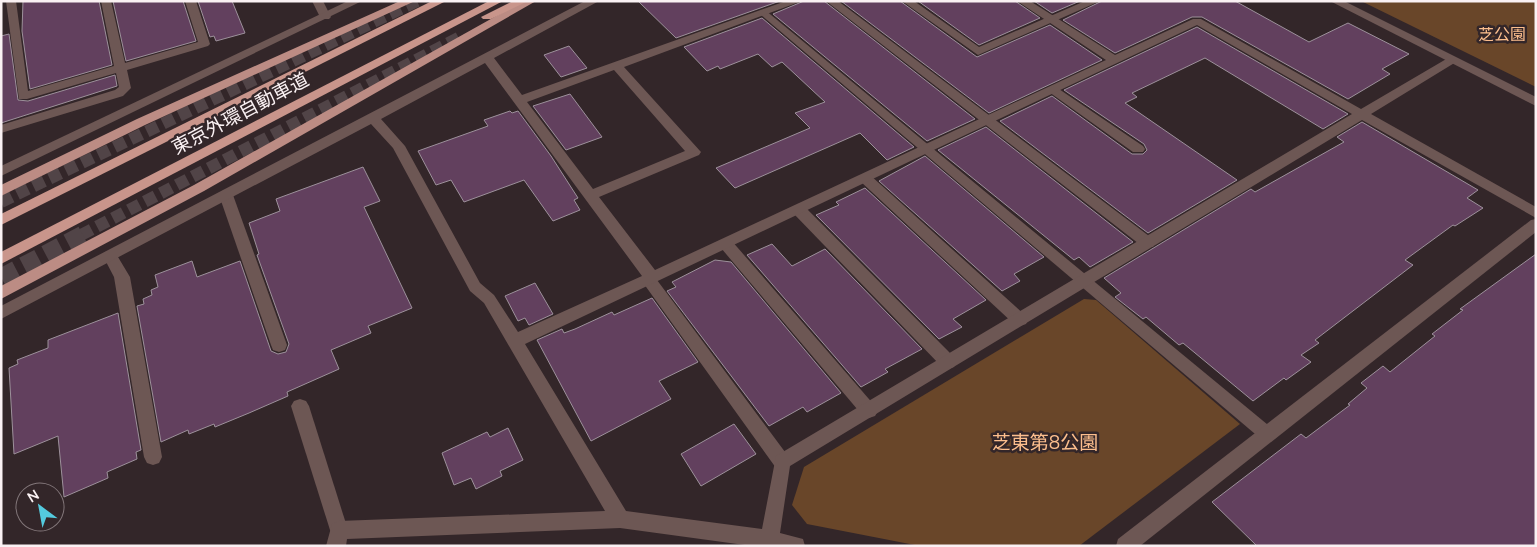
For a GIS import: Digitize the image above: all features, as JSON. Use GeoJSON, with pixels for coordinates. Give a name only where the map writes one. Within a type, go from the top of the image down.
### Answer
{"type":"FeatureCollection","features":[{"type":"Feature","properties":{"kind":"highway"},"geometry":{"type":"LineString","coordinates":[[1,191],[141,122],[410,1]]}},
{"type":"Feature","properties":{"kind":"highway"},"geometry":{"type":"LineString","coordinates":[[327,57],[429,1]]}},
{"type":"Feature","properties":{"kind":"highway","name":"東京外環自動車道"},"geometry":{"type":"LineString","coordinates":[[1,220],[441,1]]}},
{"type":"Feature","properties":{"kind":"highway","name":"東京外環自動車道"},"geometry":{"type":"LineString","coordinates":[[1,259],[350,76],[498,1]]}},
{"type":"Feature","properties":{"kind":"highway"},"geometry":{"type":"LineString","coordinates":[[350,76],[522,1]]}},
{"type":"Feature","properties":{"kind":"highway"},"geometry":{"type":"LineString","coordinates":[[1,293],[199,188],[531,1]]}},
{"type":"Feature","properties":{"kind":"street"},"geometry":{"type":"LineString","coordinates":[[11,1],[23,96],[204,44],[190,1]]}},
{"type":"Feature","properties":{"kind":"street"},"geometry":{"type":"LineString","coordinates":[[1,129],[119,93],[125,88],[106,1]]}},
{"type":"Feature","properties":{"kind":"street"},"geometry":{"type":"LineString","coordinates":[[317,1],[326,17]]}},
{"type":"Feature","properties":{"kind":"street"},"geometry":{"type":"LineString","coordinates":[[1,172],[357,1]]}},
{"type":"Feature","properties":{"kind":"street"},"geometry":{"type":"LineString","coordinates":[[1,313],[594,1]]}},
{"type":"Feature","properties":{"kind":"street"},"geometry":{"type":"LineString","coordinates":[[520,100],[797,1]]}},
{"type":"Feature","properties":{"kind":"street"},"geometry":{"type":"LineString","coordinates":[[831,1],[1148,243]]}},
{"type":"Feature","properties":{"kind":"street"},"geometry":{"type":"LineString","coordinates":[[907,1],[978,52],[1094,1]]}},
{"type":"Feature","properties":{"kind":"street"},"geometry":{"type":"LineString","coordinates":[[1022,1],[1114,60]]}},
{"type":"Feature","properties":{"kind":"street"},"geometry":{"type":"LineString","coordinates":[[1335,1],[1536,102]]}},
{"type":"Feature","properties":{"kind":"street"},"geometry":{"type":"LineString","coordinates":[[765,13],[1086,280],[1267,434]]}},
{"type":"Feature","properties":{"kind":"street"},"geometry":{"type":"LineString","coordinates":[[516,341],[799,210],[1197,20],[1536,212]]}},
{"type":"Feature","properties":{"kind":"street"},"geometry":{"type":"LineString","coordinates":[[487,57],[590,195],[782,462],[770,539]]}},
{"type":"Feature","properties":{"kind":"street"},"geometry":{"type":"LineString","coordinates":[[782,462],[1452,60]]}},
{"type":"Feature","properties":{"kind":"street"},"geometry":{"type":"LineString","coordinates":[[590,195],[694,152],[616,65]]}},
{"type":"Feature","properties":{"kind":"street"},"geometry":{"type":"LineString","coordinates":[[1053,89],[1138,149]]}},
{"type":"Feature","properties":{"kind":"street"},"geometry":{"type":"LineString","coordinates":[[373,118],[398,146],[476,287],[489,299],[516,341],[620,519]]}},
{"type":"Feature","properties":{"kind":"street"},"geometry":{"type":"LineString","coordinates":[[865,178],[1020,320]]}},
{"type":"Feature","properties":{"kind":"street"},"geometry":{"type":"LineString","coordinates":[[226,195],[279,345]]}},
{"type":"Feature","properties":{"kind":"street"},"geometry":{"type":"LineString","coordinates":[[799,210],[948,362]]}},
{"type":"Feature","properties":{"kind":"street"},"geometry":{"type":"LineString","coordinates":[[1125,546],[1536,224]]}},
{"type":"Feature","properties":{"kind":"street"},"geometry":{"type":"LineString","coordinates":[[726,244],[869,411]]}},
{"type":"Feature","properties":{"kind":"street"},"geometry":{"type":"LineString","coordinates":[[110,256],[122,277],[153,458]]}},
{"type":"Feature","properties":{"kind":"street"},"geometry":{"type":"LineString","coordinates":[[300,406],[337,538],[620,519],[770,539],[796,546]]}},
{"type":"Feature","properties":{"kind":"green space","name":"芝公園"},"geometry":{"type":"Polygon","coordinates":[[[1361,1],[1536,1],[1536,87],[1361,1]]]}},
{"type":"Feature","properties":{"kind":"green space","name":"芝東第8公園"},"geometry":{"type":"Polygon","coordinates":[[[1084,299],[1096,300],[1240,424],[1079,546],[920,546],[807,524],[792,505],[804,467],[1084,299]]]}},
{"type":"Feature","properties":{"kind":"building"},"geometry":{"type":"Polygon","coordinates":[[[23,1],[99,1],[112,65],[30,89],[22,31],[23,1]]]}},
{"type":"Feature","properties":{"kind":"building"},"geometry":{"type":"Polygon","coordinates":[[[113,1],[183,1],[196,41],[126,61],[113,1]]]}},
{"type":"Feature","properties":{"kind":"building"},"geometry":{"type":"Polygon","coordinates":[[[198,1],[232,1],[245,33],[216,41],[214,36],[210,37],[198,1]]]}},
{"type":"Feature","properties":{"kind":"building"},"geometry":{"type":"Polygon","coordinates":[[[638,1],[780,1],[676,38],[638,1]]]}},
{"type":"Feature","properties":{"kind":"building"},"geometry":{"type":"Polygon","coordinates":[[[804,1],[824,1],[975,119],[927,141],[773,14],[804,1]]]}},
{"type":"Feature","properties":{"kind":"building"},"geometry":{"type":"Polygon","coordinates":[[[841,1],[900,1],[977,57],[1050,25],[1102,60],[989,113],[841,1]]]}},
{"type":"Feature","properties":{"kind":"building"},"geometry":{"type":"Polygon","coordinates":[[[918,1],[1015,1],[1040,18],[979,45],[918,1]]]}},
{"type":"Feature","properties":{"kind":"building"},"geometry":{"type":"Polygon","coordinates":[[[1034,1],[1080,1],[1052,13],[1034,1]]]}},
{"type":"Feature","properties":{"kind":"building"},"geometry":{"type":"Polygon","coordinates":[[[1102,1],[1235,1],[1309,42],[1348,23],[1409,54],[1382,69],[1390,74],[1348,99],[1202,17],[1192,17],[1115,53],[1063,20],[1102,1]]]}},
{"type":"Feature","properties":{"kind":"building"},"geometry":{"type":"Polygon","coordinates":[[[762,18],[914,147],[887,160],[860,133],[735,188],[716,168],[810,128],[795,113],[825,102],[782,62],[772,67],[758,54],[720,69],[718,66],[707,71],[684,47],[762,18]]]}},
{"type":"Feature","properties":{"kind":"building"},"geometry":{"type":"Polygon","coordinates":[[[1197,27],[1348,114],[1323,129],[1205,58],[1132,93],[1137,97],[1125,103],[1237,180],[1148,233],[1000,121],[1052,96],[1132,154],[1143,154],[1147,150],[1144,144],[1064,90],[1197,27]]]}},
{"type":"Feature","properties":{"kind":"building"},"geometry":{"type":"Polygon","coordinates":[[[9,34],[18,100],[28,101],[115,75],[117,86],[1,123],[1,36],[9,34]]]}},
{"type":"Feature","properties":{"kind":"building"},"geometry":{"type":"Polygon","coordinates":[[[569,46],[587,68],[561,77],[544,55],[569,46]]]}},
{"type":"Feature","properties":{"kind":"building"},"geometry":{"type":"Polygon","coordinates":[[[570,94],[602,137],[566,150],[533,106],[570,94]]]}},
{"type":"Feature","properties":{"kind":"building"},"geometry":{"type":"Polygon","coordinates":[[[510,111],[512,113],[518,111],[551,156],[578,198],[574,200],[580,210],[553,221],[524,180],[464,202],[451,180],[436,185],[418,151],[488,126],[484,120],[510,111]]]}},
{"type":"Feature","properties":{"kind":"building"},"geometry":{"type":"Polygon","coordinates":[[[1362,122],[1478,190],[1467,198],[1483,208],[1455,226],[1453,225],[1405,260],[1413,265],[1315,340],[1319,343],[1301,355],[1311,362],[1286,380],[1284,378],[1253,401],[1183,343],[1179,345],[1146,317],[1143,319],[1115,297],[1121,293],[1104,278],[1251,189],[1255,192],[1344,142],[1337,137],[1362,122]]]}},
{"type":"Feature","properties":{"kind":"building"},"geometry":{"type":"Polygon","coordinates":[[[986,127],[1133,242],[1090,267],[1079,257],[1074,260],[938,150],[986,127]]]}},
{"type":"Feature","properties":{"kind":"building"},"geometry":{"type":"Polygon","coordinates":[[[925,156],[1044,257],[1014,274],[1020,281],[1002,291],[879,181],[925,156]]]}},
{"type":"Feature","properties":{"kind":"building"},"geometry":{"type":"Polygon","coordinates":[[[363,167],[380,201],[364,207],[412,308],[368,326],[371,333],[331,350],[339,369],[287,392],[288,396],[215,427],[214,424],[189,434],[188,430],[161,442],[137,306],[144,304],[143,299],[152,295],[151,290],[158,287],[155,275],[192,261],[197,277],[240,261],[271,351],[278,354],[286,352],[289,344],[257,255],[259,254],[249,223],[280,211],[276,199],[363,167]]]}},
{"type":"Feature","properties":{"kind":"building"},"geometry":{"type":"Polygon","coordinates":[[[865,188],[986,300],[953,319],[962,327],[939,339],[816,215],[839,205],[836,202],[865,188]]]}},
{"type":"Feature","properties":{"kind":"building"},"geometry":{"type":"Polygon","coordinates":[[[772,244],[792,266],[825,249],[922,349],[885,369],[888,372],[861,387],[747,255],[772,244]]]}},
{"type":"Feature","properties":{"kind":"building"},"geometry":{"type":"Polygon","coordinates":[[[1536,254],[1536,546],[1257,546],[1212,502],[1301,434],[1306,438],[1350,405],[1348,404],[1367,388],[1361,383],[1383,366],[1390,372],[1435,336],[1432,334],[1463,310],[1460,309],[1536,254]]]}},
{"type":"Feature","properties":{"kind":"building"},"geometry":{"type":"Polygon","coordinates":[[[715,260],[731,262],[841,393],[807,412],[803,407],[769,426],[667,291],[676,287],[672,282],[715,260]]]}},
{"type":"Feature","properties":{"kind":"building"},"geometry":{"type":"Polygon","coordinates":[[[535,283],[553,314],[529,325],[525,318],[518,321],[505,296],[535,283]]]}},
{"type":"Feature","properties":{"kind":"building"},"geometry":{"type":"Polygon","coordinates":[[[652,298],[698,362],[659,381],[671,399],[591,441],[537,340],[562,329],[564,333],[575,329],[612,312],[614,315],[652,298]]]}},
{"type":"Feature","properties":{"kind":"building"},"geometry":{"type":"Polygon","coordinates":[[[118,313],[141,450],[136,452],[137,459],[107,472],[108,478],[65,497],[65,482],[63,482],[58,436],[14,454],[9,368],[18,364],[17,360],[48,348],[48,340],[118,313]]]}},
{"type":"Feature","properties":{"kind":"building"},"geometry":{"type":"Polygon","coordinates":[[[734,424],[756,454],[701,486],[681,454],[734,424]]]}},
{"type":"Feature","properties":{"kind":"building"},"geometry":{"type":"Polygon","coordinates":[[[508,428],[523,460],[500,471],[502,476],[476,489],[471,478],[454,485],[442,453],[487,432],[490,437],[508,428]]]}},
{"type":"Feature","properties":{"kind":"tunnel"},"geometry":{"type":"LineString","coordinates":[[1,202],[417,1]]}},
{"type":"Feature","properties":{"kind":"tunnel"},"geometry":{"type":"LineString","coordinates":[[81,235],[462,36]]}},
{"type":"Feature","properties":{"kind":"tunnel"},"geometry":{"type":"LineString","coordinates":[[1,277],[83,234]]}}]}
